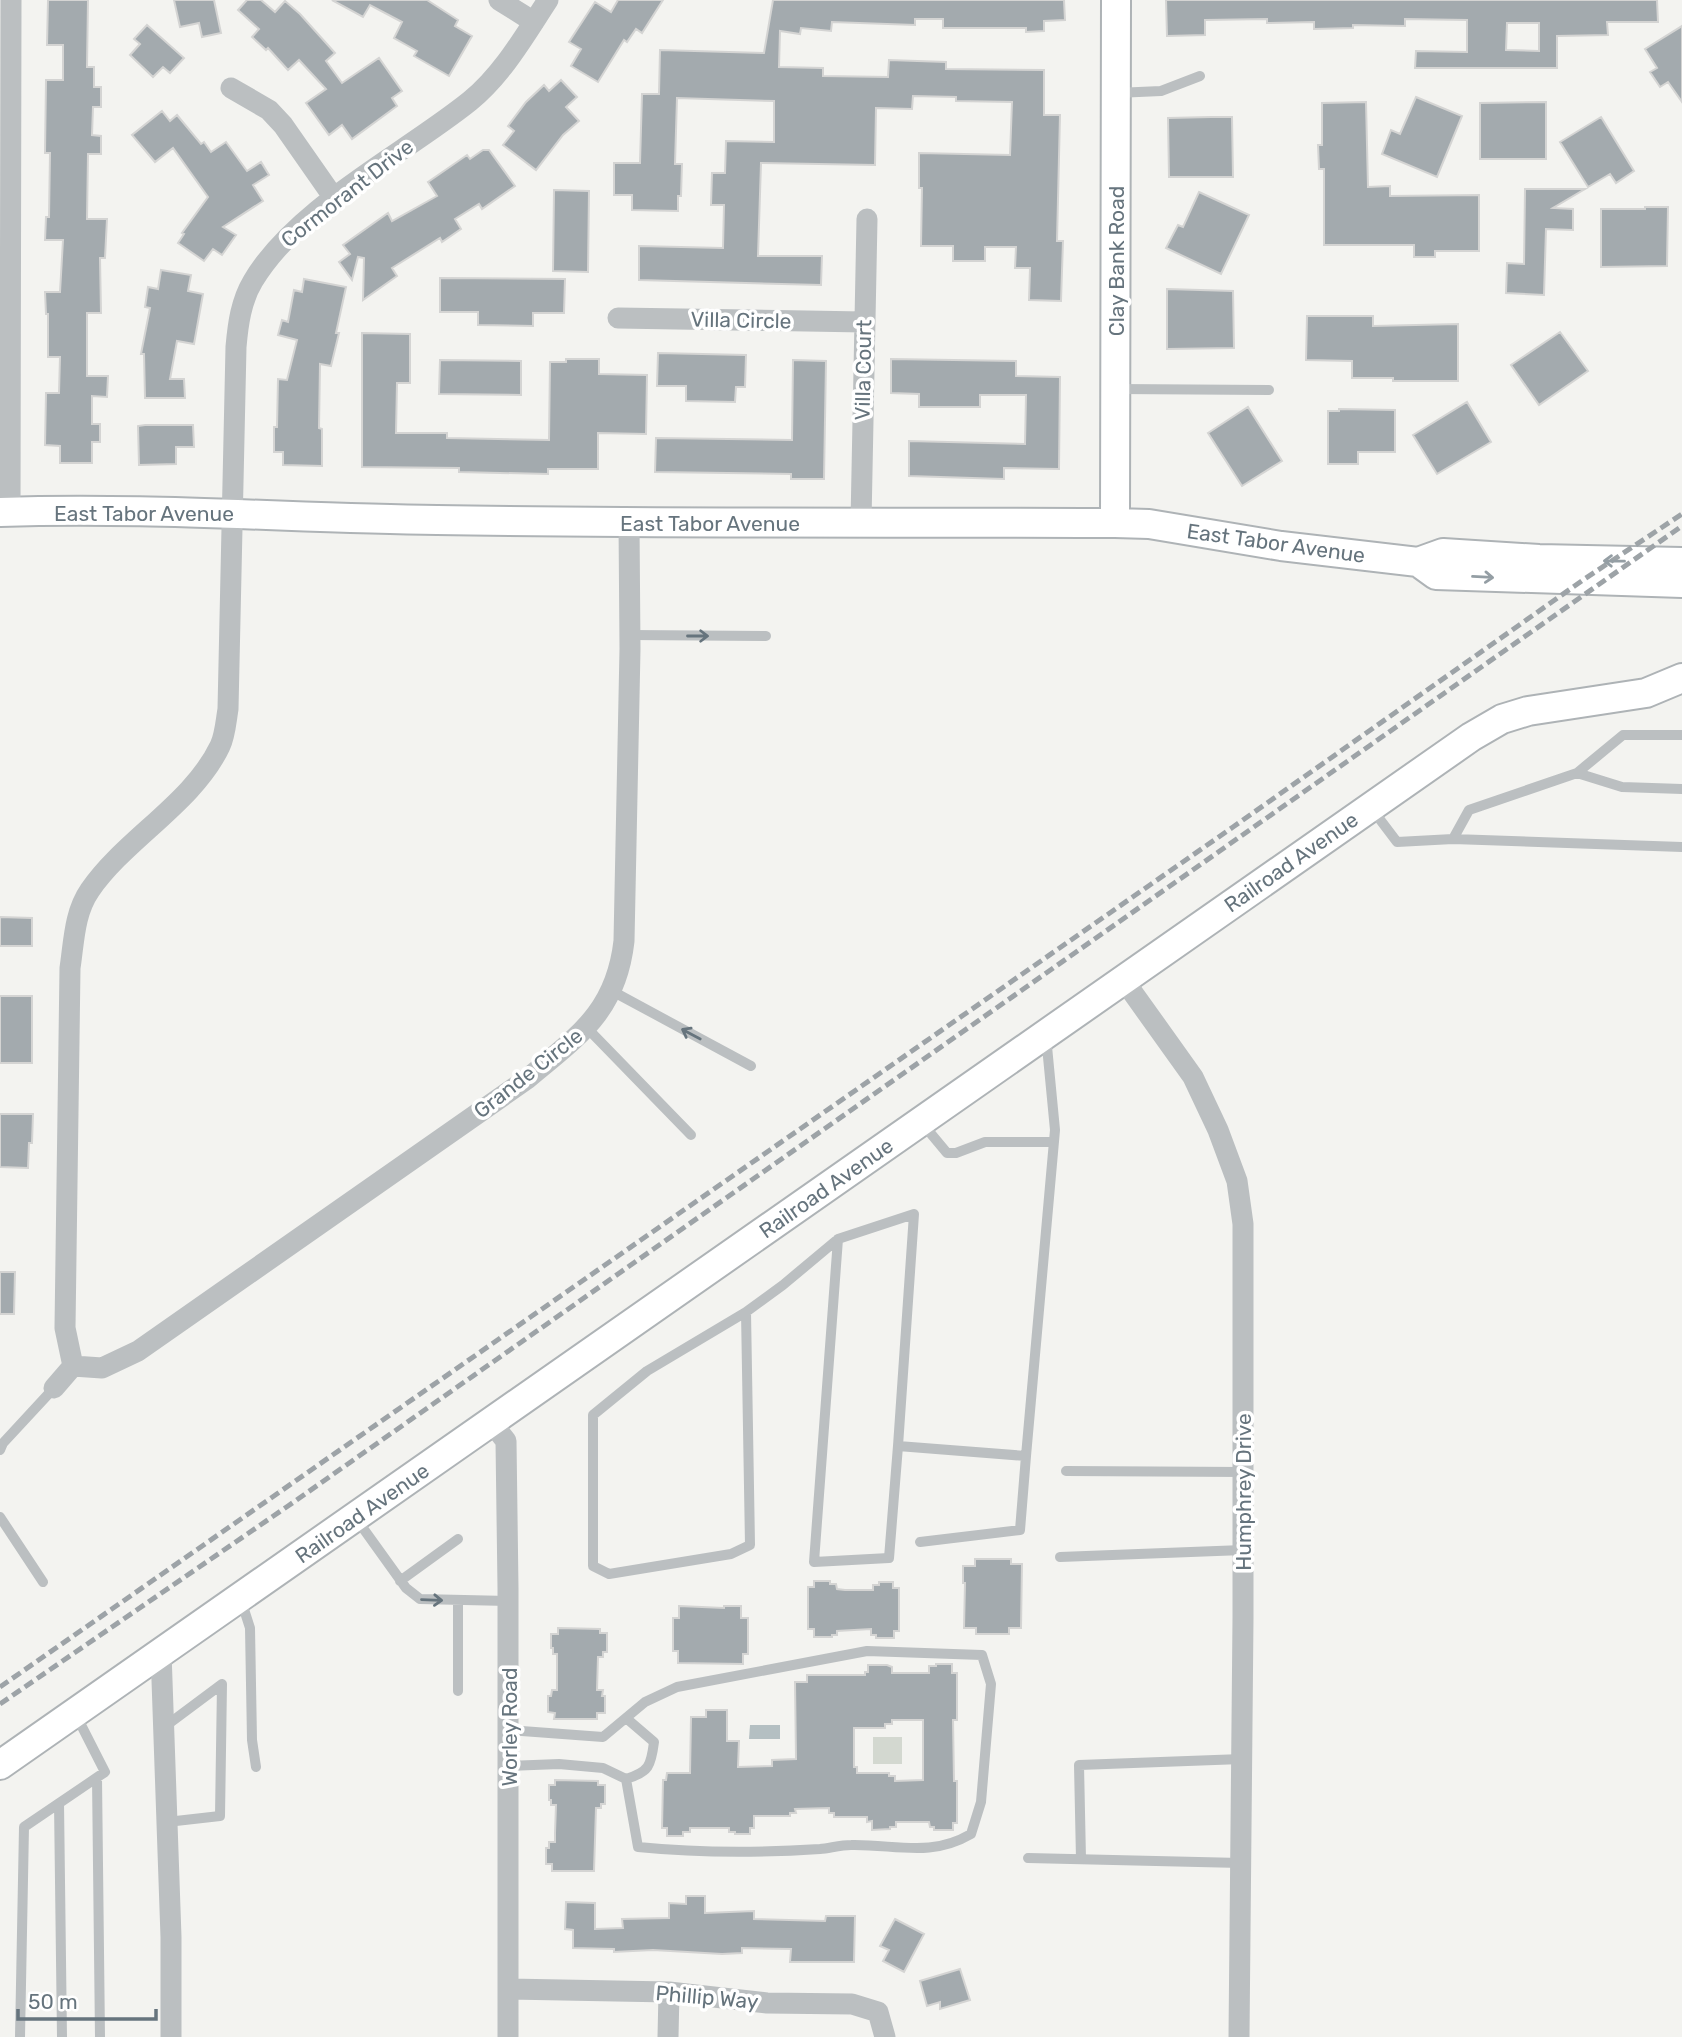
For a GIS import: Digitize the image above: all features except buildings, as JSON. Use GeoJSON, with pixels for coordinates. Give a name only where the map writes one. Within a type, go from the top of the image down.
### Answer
{"type":"FeatureCollection","features":[{"type":"Feature","properties":{"kind":"main road","name":"Clay Bank Road"},"geometry":{"type":"LineString","coordinates":[[1115,523],[1116,0]]}},
{"type":"Feature","properties":{"kind":"main road","name":"East Tabor Avenue"},"geometry":{"type":"LineString","coordinates":[[5,512],[234,513],[387,519],[629,523],[1149,524],[1281,546],[1418,562],[1443,554],[1682,562]]}},
{"type":"Feature","properties":{"kind":"main road","name":"East Tabor Avenue"},"geometry":{"type":"LineString","coordinates":[[1418,562],[1436,575],[1682,583]]}},
{"type":"Feature","properties":{"kind":"main road","name":"Railroad Avenue"},"geometry":{"type":"LineString","coordinates":[[0,1765],[1471,737],[1502,719],[1528,711],[1646,692],[1682,678]]}},
{"type":"Feature","properties":{"kind":"street"},"geometry":{"type":"LineString","coordinates":[[5,512],[11,0]]}},
{"type":"Feature","properties":{"kind":"street"},"geometry":{"type":"LineString","coordinates":[[499,0],[534,22]]}},
{"type":"Feature","properties":{"kind":"street","name":"Cormorant Drive"},"geometry":{"type":"LineString","coordinates":[[234,513],[236,347],[239,315],[252,283],[276,247],[334,198],[471,100],[497,75],[548,0]]}},
{"type":"Feature","properties":{"kind":"street"},"geometry":{"type":"LineString","coordinates":[[231,88],[268,110],[283,125],[334,198]]}},
{"type":"Feature","properties":{"kind":"street","name":"Villa Court"},"geometry":{"type":"LineString","coordinates":[[861,522],[867,219]]}},
{"type":"Feature","properties":{"kind":"street","name":"Villa Circle"},"geometry":{"type":"LineString","coordinates":[[618,318],[864,321]]}},
{"type":"Feature","properties":{"kind":"street"},"geometry":{"type":"LineString","coordinates":[[54,1388],[73,1366],[65,1328],[70,968],[76,922],[88,892],[110,865],[194,784],[220,745],[228,709],[234,513]]}},
{"type":"Feature","properties":{"kind":"street","name":"Grande Circle"},"geometry":{"type":"LineString","coordinates":[[73,1366],[102,1367],[138,1351],[527,1079],[587,1028],[612,991],[621,966],[624,941],[630,635],[629,523]]}},
{"type":"Feature","properties":{"kind":"street","name":"Humphrey Drive"},"geometry":{"type":"LineString","coordinates":[[1123,979],[1193,1077],[1218,1130],[1237,1181],[1243,1224],[1239,2037]]}},
{"type":"Feature","properties":{"kind":"street","name":"Worley Road"},"geometry":{"type":"LineString","coordinates":[[492,1423],[506,1441],[509,1601],[508,2037]]}},
{"type":"Feature","properties":{"kind":"street"},"geometry":{"type":"LineString","coordinates":[[161,1652],[171,1937],[171,2037]]}},
{"type":"Feature","properties":{"kind":"street","name":"Phillip Way"},"geometry":{"type":"LineString","coordinates":[[509,1989],[669,1992],[768,2003],[852,2004],[878,2012],[884,2037]]}},
{"type":"Feature","properties":{"kind":"street"},"geometry":{"type":"LineString","coordinates":[[668,2037],[669,1992]]}},
{"type":"Feature","properties":{"kind":"lane"},"geometry":{"type":"LineString","coordinates":[[1116,93],[1161,92],[1200,76]]}},
{"type":"Feature","properties":{"kind":"lane"},"geometry":{"type":"LineString","coordinates":[[1116,389],[1269,390]]}},
{"type":"Feature","properties":{"kind":"lane"},"geometry":{"type":"LineString","coordinates":[[630,635],[766,636]]}},
{"type":"Feature","properties":{"kind":"lane"},"geometry":{"type":"LineString","coordinates":[[1453,839],[1469,810],[1577,773],[1623,735],[1682,735]]}},
{"type":"Feature","properties":{"kind":"lane"},"geometry":{"type":"LineString","coordinates":[[1577,773],[1622,787],[1682,789]]}},
{"type":"Feature","properties":{"kind":"lane"},"geometry":{"type":"LineString","coordinates":[[1371,807],[1396,842],[1453,839],[1682,847]]}},
{"type":"Feature","properties":{"kind":"lane"},"geometry":{"type":"LineString","coordinates":[[612,991],[751,1066]]}},
{"type":"Feature","properties":{"kind":"lane"},"geometry":{"type":"LineString","coordinates":[[587,1028],[691,1135]]}},
{"type":"Feature","properties":{"kind":"lane"},"geometry":{"type":"LineString","coordinates":[[920,1542],[1020,1530],[1055,1130],[1046,1033]]}},
{"type":"Feature","properties":{"kind":"lane"},"geometry":{"type":"LineString","coordinates":[[921,1121],[947,1153],[956,1153],[985,1142],[1054,1142]]}},
{"type":"Feature","properties":{"kind":"lane"},"geometry":{"type":"LineString","coordinates":[[746,1312],[750,1545],[731,1554],[609,1574],[593,1566],[593,1415],[647,1371],[746,1312],[838,1239],[914,1214],[889,1558],[814,1562],[838,1239]]}},
{"type":"Feature","properties":{"kind":"lane"},"geometry":{"type":"LineString","coordinates":[[0,1450],[3,1443],[54,1388]]}},
{"type":"Feature","properties":{"kind":"lane"},"geometry":{"type":"LineString","coordinates":[[898,1446],[1026,1455]]}},
{"type":"Feature","properties":{"kind":"lane"},"geometry":{"type":"LineString","coordinates":[[1066,1471],[1243,1472]]}},
{"type":"Feature","properties":{"kind":"lane"},"geometry":{"type":"LineString","coordinates":[[0,1517],[43,1582]]}},
{"type":"Feature","properties":{"kind":"lane"},"geometry":{"type":"LineString","coordinates":[[355,1517],[400,1581],[420,1600],[509,1601]]}},
{"type":"Feature","properties":{"kind":"lane"},"geometry":{"type":"LineString","coordinates":[[400,1581],[458,1539]]}},
{"type":"Feature","properties":{"kind":"lane"},"geometry":{"type":"LineString","coordinates":[[1060,1557],[1243,1550]]}},
{"type":"Feature","properties":{"kind":"lane"},"geometry":{"type":"LineString","coordinates":[[240,1597],[250,1628],[252,1740],[256,1767]]}},
{"type":"Feature","properties":{"kind":"lane"},"geometry":{"type":"LineString","coordinates":[[458,1600],[458,1690]]}},
{"type":"Feature","properties":{"kind":"lane"},"geometry":{"type":"LineString","coordinates":[[509,1730],[603,1737],[645,1702],[677,1687],[867,1651],[982,1655],[991,1684],[981,1802],[971,1834],[957,1843],[911,1850],[853,1845],[820,1849],[743,1851],[675,1851],[638,1847],[626,1779]]}},
{"type":"Feature","properties":{"kind":"lane"},"geometry":{"type":"LineString","coordinates":[[163,1728],[222,1684],[220,1816],[167,1822]]}},
{"type":"Feature","properties":{"kind":"lane"},"geometry":{"type":"LineString","coordinates":[[20,2037],[24,1826],[105,1772],[75,1713]]}},
{"type":"Feature","properties":{"kind":"lane"},"geometry":{"type":"LineString","coordinates":[[509,1766],[559,1764],[603,1768],[626,1779],[643,1773],[652,1759],[654,1742],[626,1718]]}},
{"type":"Feature","properties":{"kind":"lane"},"geometry":{"type":"LineString","coordinates":[[1081,1859],[1079,1765],[1242,1759]]}},
{"type":"Feature","properties":{"kind":"lane"},"geometry":{"type":"LineString","coordinates":[[97,1778],[100,2037]]}},
{"type":"Feature","properties":{"kind":"lane"},"geometry":{"type":"LineString","coordinates":[[59,1803],[62,2037]]}},
{"type":"Feature","properties":{"kind":"lane"},"geometry":{"type":"LineString","coordinates":[[1028,1858],[1241,1863]]}},
{"type":"Feature","properties":{"kind":"shaded area"},"geometry":{"type":"Polygon","coordinates":[[[750,1725],[780,1725],[780,1739],[749,1739],[750,1725]]]}},
{"type":"Feature","properties":{"kind":"shaded area"},"geometry":{"type":"Polygon","coordinates":[[[873,1737],[902,1737],[902,1764],[873,1764],[873,1737]]]}},
{"type":"Feature","properties":{"kind":"railway"},"geometry":{"type":"LineString","coordinates":[[0,1687],[1583,580],[1682,514]]}},
{"type":"Feature","properties":{"kind":"railway"},"geometry":{"type":"LineString","coordinates":[[0,1704],[288,1506],[1682,526]]}}]}
